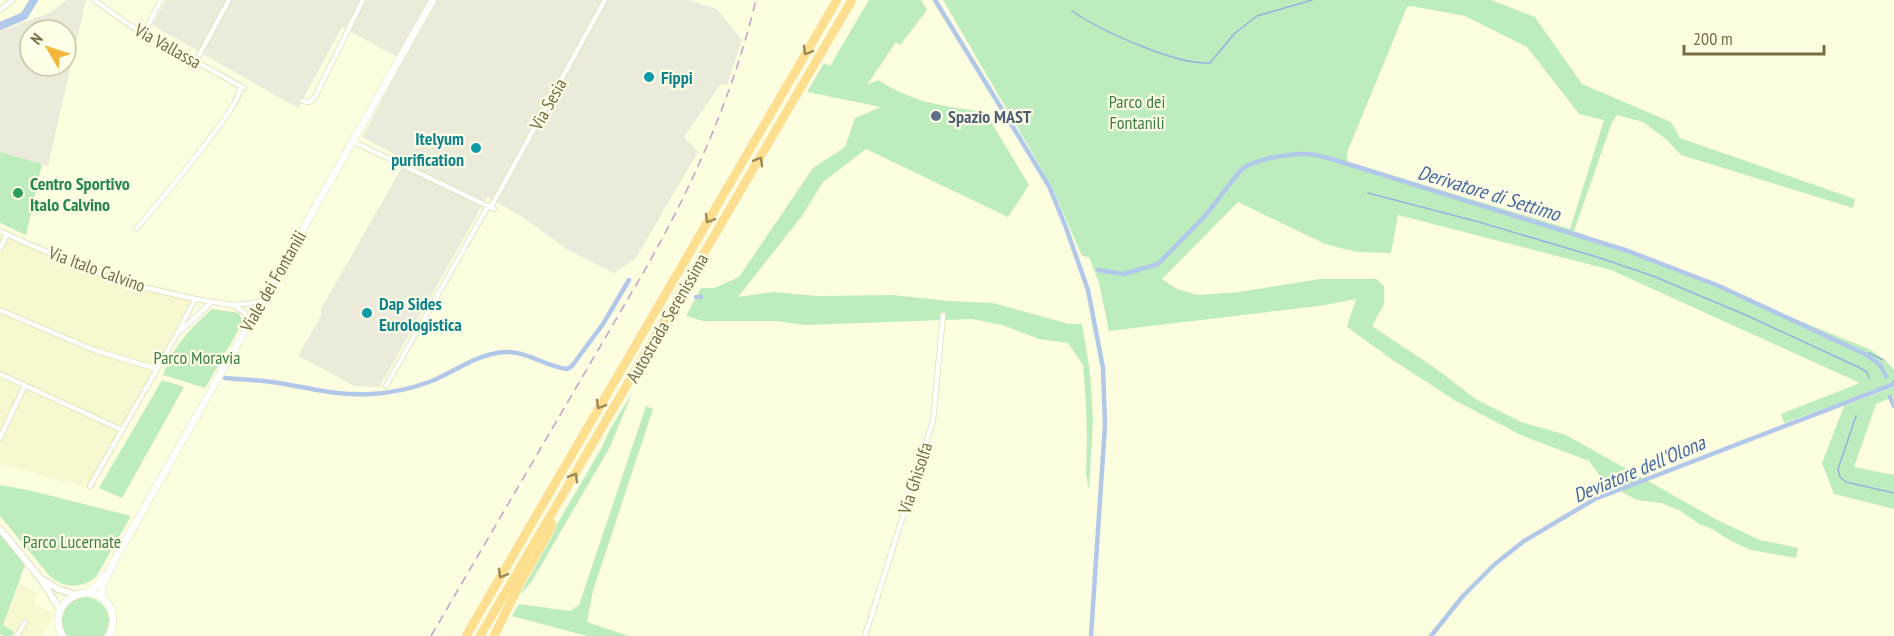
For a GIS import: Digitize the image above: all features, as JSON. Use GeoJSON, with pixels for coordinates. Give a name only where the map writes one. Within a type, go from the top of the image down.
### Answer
{"type":"FeatureCollection","features":[{"type":"Feature","properties":{"kind":"highway","name":"Autostrada Serenissima"},"geometry":{"type":"LineString","coordinates":[[466,636],[837,0]]}},
{"type":"Feature","properties":{"kind":"highway","name":"Autostrada Serenissima"},"geometry":{"type":"LineString","coordinates":[[480,636],[852,0]]}},
{"type":"Feature","properties":{"kind":"highway"},"geometry":{"type":"LineString","coordinates":[[494,636],[546,537],[562,497]]}},
{"type":"Feature","properties":{"kind":"main road","name":"Viale dei Fontanili"},"geometry":{"type":"LineString","coordinates":[[102,598],[102,587],[113,563],[433,0]]}},
{"type":"Feature","properties":{"kind":"main road","name":"Viale dei Fontanili"},"geometry":{"type":"LineString","coordinates":[[88,593],[113,563]]}},
{"type":"Feature","properties":{"kind":"main road"},"geometry":{"type":"LineString","coordinates":[[60,634],[58,619],[60,609],[67,600],[76,595],[88,593],[102,598],[112,612],[112,634]]}},
{"type":"Feature","properties":{"kind":"street"},"geometry":{"type":"LineString","coordinates":[[0,10],[13,0]]}},
{"type":"Feature","properties":{"kind":"street","name":"Via Vallassa"},"geometry":{"type":"LineString","coordinates":[[94,0],[112,15],[243,88],[222,122],[136,230]]}},
{"type":"Feature","properties":{"kind":"street"},"geometry":{"type":"LineString","coordinates":[[144,33],[161,0]]}},
{"type":"Feature","properties":{"kind":"street"},"geometry":{"type":"LineString","coordinates":[[196,61],[229,0]]}},
{"type":"Feature","properties":{"kind":"street"},"geometry":{"type":"LineString","coordinates":[[302,101],[309,102],[315,97],[363,0]]}},
{"type":"Feature","properties":{"kind":"street","name":"Via Sesia"},"geometry":{"type":"LineString","coordinates":[[386,386],[491,208],[605,0]]}},
{"type":"Feature","properties":{"kind":"street"},"geometry":{"type":"LineString","coordinates":[[352,141],[491,208]]}},
{"type":"Feature","properties":{"kind":"street","name":"Via Italo Calvino"},"geometry":{"type":"LineString","coordinates":[[0,231],[121,282],[232,305],[262,301]]}},
{"type":"Feature","properties":{"kind":"street"},"geometry":{"type":"LineString","coordinates":[[0,249],[7,234]]}},
{"type":"Feature","properties":{"kind":"street"},"geometry":{"type":"LineString","coordinates":[[90,486],[195,299]]}},
{"type":"Feature","properties":{"kind":"street"},"geometry":{"type":"LineString","coordinates":[[177,334],[212,302]]}},
{"type":"Feature","properties":{"kind":"street"},"geometry":{"type":"LineString","coordinates":[[232,305],[245,313],[248,324]]}},
{"type":"Feature","properties":{"kind":"street"},"geometry":{"type":"LineString","coordinates":[[0,310],[92,350],[157,369]]}},
{"type":"Feature","properties":{"kind":"street","name":"Via Ghisolfa"},"geometry":{"type":"LineString","coordinates":[[865,636],[933,421],[943,315]]}},
{"type":"Feature","properties":{"kind":"street"},"geometry":{"type":"LineString","coordinates":[[0,374],[122,430]]}},
{"type":"Feature","properties":{"kind":"street"},"geometry":{"type":"LineString","coordinates":[[0,438],[25,385]]}},
{"type":"Feature","properties":{"kind":"street"},"geometry":{"type":"LineString","coordinates":[[0,529],[40,578],[60,609]]}},
{"type":"Feature","properties":{"kind":"street"},"geometry":{"type":"LineString","coordinates":[[40,578],[58,589],[76,595]]}},
{"type":"Feature","properties":{"kind":"street"},"geometry":{"type":"LineString","coordinates":[[17,636],[25,622]]}},
{"type":"Feature","properties":{"kind":"shaded area"},"geometry":{"type":"Polygon","coordinates":[[[67,0],[86,0],[78,35],[78,18],[35,18],[49,13],[67,0]]]}},
{"type":"Feature","properties":{"kind":"shaded area"},"geometry":{"type":"Polygon","coordinates":[[[166,0],[688,0],[717,9],[742,40],[727,85],[721,84],[684,137],[698,152],[636,258],[614,273],[565,248],[524,218],[487,197],[380,386],[355,386],[298,356],[321,316],[321,309],[406,160],[362,137],[403,60],[342,27],[298,108],[152,25],[166,0]]]}},
{"type":"Feature","properties":{"kind":"shaded area"},"geometry":{"type":"Polygon","coordinates":[[[18,24],[18,78],[68,78],[48,166],[0,152],[0,31],[18,24]]]}},
{"type":"Feature","properties":{"kind":"shaded area"},"geometry":{"type":"Polygon","coordinates":[[[0,227],[38,245],[123,278],[199,296],[92,489],[0,464],[0,227]]]}},
{"type":"Feature","properties":{"kind":"shaded area"},"geometry":{"type":"Polygon","coordinates":[[[19,583],[38,593],[33,603],[54,614],[42,636],[12,636],[14,632],[3,625],[19,583]]]}},
{"type":"Feature","properties":{"kind":"green space"},"geometry":{"type":"Polygon","coordinates":[[[869,0],[921,0],[927,10],[900,45],[896,42],[867,85],[878,80],[917,99],[985,112],[1029,185],[1008,217],[866,149],[823,182],[802,216],[738,297],[773,292],[817,296],[893,295],[993,303],[1069,324],[1082,324],[1090,372],[1093,420],[1089,490],[1086,474],[1086,401],[1083,365],[1068,343],[1039,339],[1002,325],[972,319],[805,325],[777,321],[703,321],[686,316],[701,288],[714,288],[739,277],[813,168],[845,147],[855,118],[881,107],[807,92],[824,63],[830,66],[869,0]]]}},
{"type":"Feature","properties":{"kind":"green space","name":"Parco dei Fontanili"},"geometry":{"type":"Polygon","coordinates":[[[943,0],[1491,0],[1535,17],[1582,84],[1671,122],[1680,138],[1855,199],[1853,208],[1681,155],[1667,140],[1643,122],[1617,115],[1612,122],[1574,231],[1720,285],[1869,349],[1884,359],[1894,370],[1894,383],[1784,423],[1781,414],[1860,383],[1611,270],[1398,215],[1391,253],[1357,252],[1325,244],[1238,202],[1162,279],[1177,289],[1198,295],[1239,292],[1320,279],[1376,279],[1384,286],[1384,304],[1372,326],[1435,368],[1477,400],[1521,422],[1566,435],[1719,521],[1760,540],[1798,548],[1796,558],[1751,550],[1699,524],[1679,510],[1661,503],[1637,500],[1605,483],[1589,461],[1521,435],[1456,401],[1347,327],[1356,299],[1319,306],[1109,331],[1099,283],[1089,257],[1082,256],[1051,185],[943,0]],[[1407,7],[1348,150],[1348,162],[1570,229],[1604,120],[1579,114],[1527,47],[1465,16],[1407,7]]]}},
{"type":"Feature","properties":{"kind":"green space","name":"Centro Sportivo Italo Calvino"},"geometry":{"type":"Polygon","coordinates":[[[0,152],[42,164],[26,235],[0,223],[0,152]]]}},
{"type":"Feature","properties":{"kind":"green space","name":"Parco Moravia"},"geometry":{"type":"Polygon","coordinates":[[[212,309],[239,313],[243,322],[205,388],[163,375],[172,355],[183,339],[212,309]]]}},
{"type":"Feature","properties":{"kind":"green space"},"geometry":{"type":"Polygon","coordinates":[[[162,380],[184,387],[122,498],[99,488],[162,380]]]}},
{"type":"Feature","properties":{"kind":"green space"},"geometry":{"type":"Polygon","coordinates":[[[1894,387],[1894,396],[1876,404],[1854,467],[1894,475],[1894,509],[1834,494],[1822,463],[1844,406],[1894,387]]]}},
{"type":"Feature","properties":{"kind":"green space"},"geometry":{"type":"Polygon","coordinates":[[[632,393],[610,447],[532,581],[516,600],[524,581],[632,393]]]}},
{"type":"Feature","properties":{"kind":"green space"},"geometry":{"type":"Polygon","coordinates":[[[646,406],[653,409],[593,591],[587,622],[629,636],[587,636],[512,616],[519,604],[570,611],[579,605],[646,406]]]}},
{"type":"Feature","properties":{"kind":"green space","name":"Parco Lucernate"},"geometry":{"type":"Polygon","coordinates":[[[0,485],[131,516],[96,577],[84,584],[66,585],[49,575],[0,516],[0,485]]]}},
{"type":"Feature","properties":{"kind":"green space"},"geometry":{"type":"Polygon","coordinates":[[[0,534],[25,565],[3,625],[14,632],[12,636],[0,634],[0,534]]]}},
{"type":"Feature","properties":{"kind":"green space"},"geometry":{"type":"Polygon","coordinates":[[[87,597],[100,602],[107,612],[109,623],[104,636],[67,636],[62,622],[65,610],[73,601],[87,597]]]}},
{"type":"Feature","properties":{"kind":"waterway"},"geometry":{"type":"LineString","coordinates":[[0,26],[24,16],[34,0]]}},
{"type":"Feature","properties":{"kind":"waterway"},"geometry":{"type":"LineString","coordinates":[[935,0],[1049,186],[1088,290],[1103,368],[1105,425],[1091,636]]}},
{"type":"Feature","properties":{"kind":"waterway"},"geometry":{"type":"LineString","coordinates":[[1072,11],[1119,37],[1159,53],[1178,59],[1210,63],[1235,33],[1257,16],[1312,0]]}},
{"type":"Feature","properties":{"kind":"waterway","name":"Derivatore di Settimo"},"geometry":{"type":"LineString","coordinates":[[1098,270],[1124,274],[1158,264],[1205,216],[1246,166],[1276,157],[1298,154],[1315,155],[1628,251],[1719,286],[1867,355],[1880,365],[1886,376]]}},
{"type":"Feature","properties":{"kind":"waterway"},"geometry":{"type":"LineString","coordinates":[[1368,193],[1479,222],[1653,276],[1748,316],[1858,367],[1867,372],[1869,378]]}},
{"type":"Feature","properties":{"kind":"waterway","name":"Derivatore di Settimo"},"geometry":{"type":"LineString","coordinates":[[225,378],[270,382],[327,392],[360,394],[385,393],[415,387],[439,378],[478,358],[499,353],[517,353],[567,369],[572,366],[603,324],[629,280]]}},
{"type":"Feature","properties":{"kind":"waterway","name":"Derivatore di Settimo"},"geometry":{"type":"LineString","coordinates":[[696,297],[701,297]]}},
{"type":"Feature","properties":{"kind":"waterway"},"geometry":{"type":"LineString","coordinates":[[1867,355],[1869,353],[1883,360]]}},
{"type":"Feature","properties":{"kind":"waterway","name":"Deviatore dell'Olona"},"geometry":{"type":"LineString","coordinates":[[1893,381],[1894,387]]}},
{"type":"Feature","properties":{"kind":"waterway","name":"Deviatore dell'Olona"},"geometry":{"type":"LineString","coordinates":[[1431,636],[1463,596],[1495,564],[1524,541],[1595,499],[1894,384]]}},
{"type":"Feature","properties":{"kind":"waterway","name":"Derivatore di Settimo"},"geometry":{"type":"LineString","coordinates":[[1890,397],[1894,406]]}},
{"type":"Feature","properties":{"kind":"waterway"},"geometry":{"type":"LineString","coordinates":[[1856,416],[1838,469],[1840,477],[1846,482],[1894,493]]}},
{"type":"Feature","properties":{"kind":"railway"},"geometry":{"type":"LineString","coordinates":[[431,636],[664,236],[696,171],[724,104],[756,0]]}},
{"type":"Feature","properties":{"kind":"place","name":"Fippi"},"geometry":{"type":"Point","coordinates":[649,77]}},
{"type":"Feature","properties":{"kind":"place","name":"Spazio MAST"},"geometry":{"type":"Point","coordinates":[936,116]}},
{"type":"Feature","properties":{"kind":"place","name":"Itelyum purification"},"geometry":{"type":"Point","coordinates":[476,148]}},
{"type":"Feature","properties":{"kind":"place","name":"Centro Sportivo Italo Calvino"},"geometry":{"type":"Point","coordinates":[18,193]}},
{"type":"Feature","properties":{"kind":"place","name":"Dap Sides Eurologistica"},"geometry":{"type":"Point","coordinates":[367,313]}}]}
